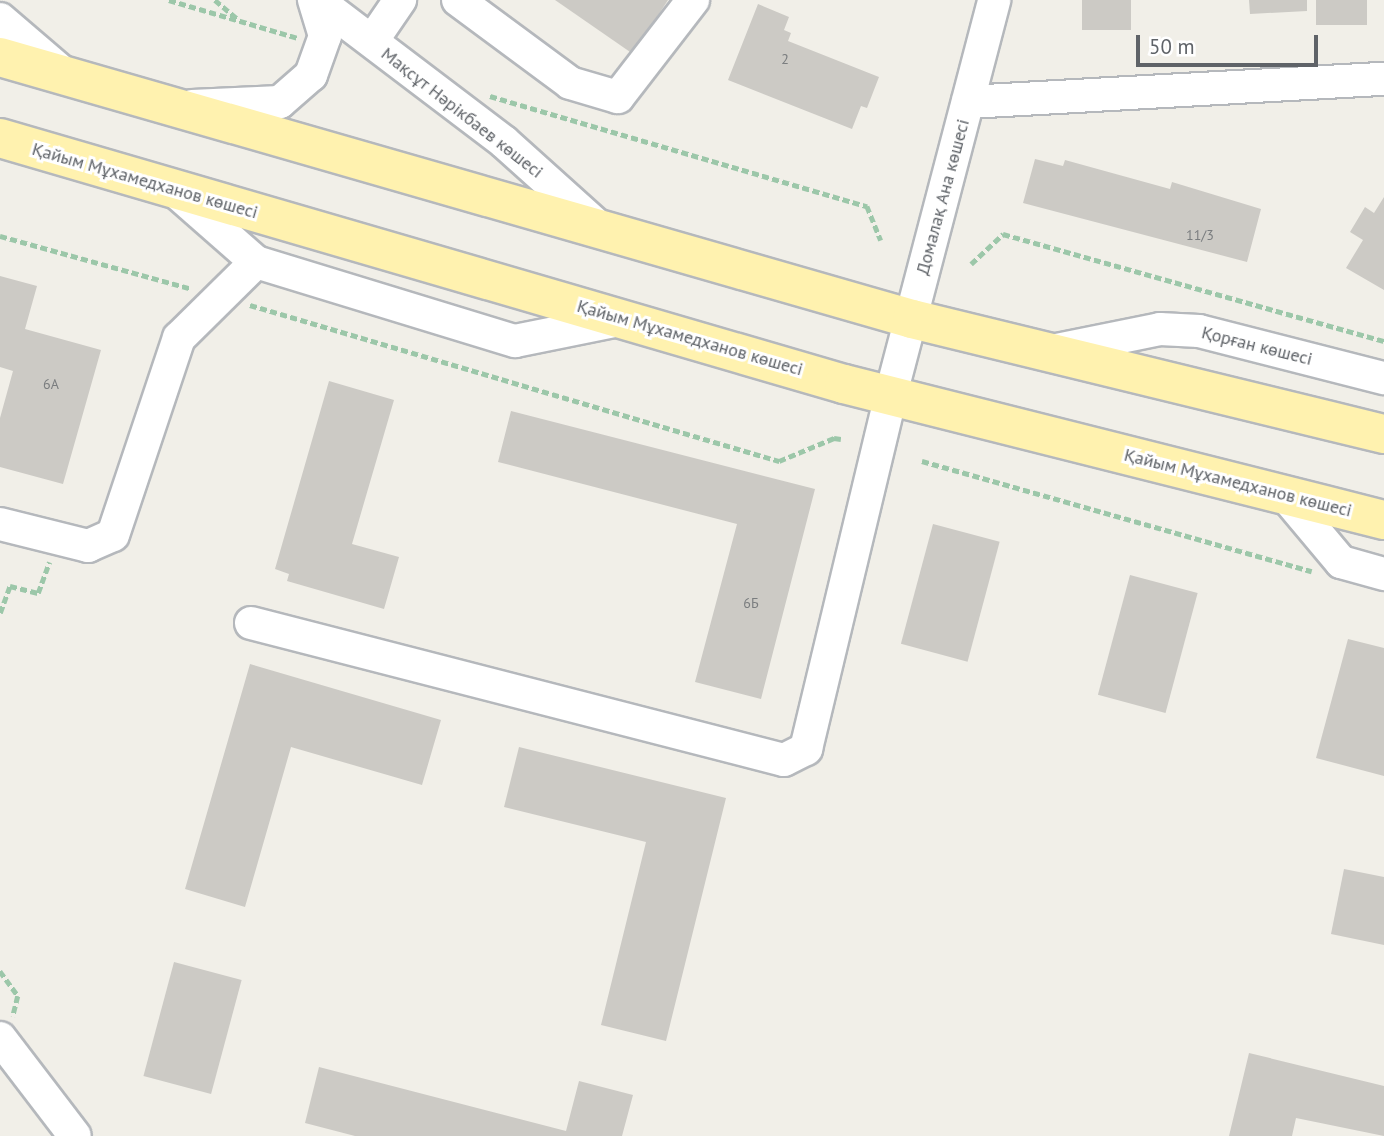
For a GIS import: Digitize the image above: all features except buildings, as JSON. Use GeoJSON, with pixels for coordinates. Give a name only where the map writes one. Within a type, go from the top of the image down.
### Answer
{"type":"FeatureCollection","features":[{"type":"Feature","properties":{"kind":"main road"},"geometry":{"type":"LineString","coordinates":[[0,57],[912,319],[1384,434]]}},
{"type":"Feature","properties":{"kind":"main road","name":"Қайым Мұхамедханов көшесі"},"geometry":{"type":"LineString","coordinates":[[0,138],[891,394],[1384,520]]}},
{"type":"Feature","properties":{"kind":"main road"},"geometry":{"type":"LineString","coordinates":[[1339,423],[1384,411]]}},
{"type":"Feature","properties":{"kind":"street","name":"Мақсұт Нәрікбаев көшесі"},"geometry":{"type":"LineString","coordinates":[[315,0],[504,142],[603,230]]}},
{"type":"Feature","properties":{"kind":"street"},"geometry":{"type":"LineString","coordinates":[[171,107],[280,102],[311,75],[322,45],[325,36],[315,0]]}},
{"type":"Feature","properties":{"kind":"street"},"geometry":{"type":"LineString","coordinates":[[372,41],[400,0]]}},
{"type":"Feature","properties":{"kind":"street"},"geometry":{"type":"LineString","coordinates":[[458,0],[570,83],[618,97],[693,0]]}},
{"type":"Feature","properties":{"kind":"street","name":"Домалақ Ана көшесі"},"geometry":{"type":"LineString","coordinates":[[251,624],[784,761],[807,750],[891,394],[994,0]]}},
{"type":"Feature","properties":{"kind":"street"},"geometry":{"type":"LineString","coordinates":[[0,19],[66,77]]}},
{"type":"Feature","properties":{"kind":"street"},"geometry":{"type":"LineString","coordinates":[[968,102],[1384,79]]}},
{"type":"Feature","properties":{"kind":"street"},"geometry":{"type":"LineString","coordinates":[[0,159],[41,151]]}},
{"type":"Feature","properties":{"kind":"street"},"geometry":{"type":"LineString","coordinates":[[173,189],[256,262],[515,341],[624,318]]}},
{"type":"Feature","properties":{"kind":"street"},"geometry":{"type":"LineString","coordinates":[[0,524],[88,546],[113,535],[178,338],[256,262]]}},
{"type":"Feature","properties":{"kind":"street","name":"Қорған көшесі"},"geometry":{"type":"LineString","coordinates":[[1046,352],[1160,329],[1199,331],[1384,378]]}},
{"type":"Feature","properties":{"kind":"street"},"geometry":{"type":"LineString","coordinates":[[1284,494],[1341,562],[1384,574]]}},
{"type":"Feature","properties":{"kind":"street"},"geometry":{"type":"LineString","coordinates":[[3,1042],[75,1136]]}},
{"type":"Feature","properties":{"kind":"path"},"geometry":{"type":"LineString","coordinates":[[169,0],[322,45]]}},
{"type":"Feature","properties":{"kind":"path"},"geometry":{"type":"LineString","coordinates":[[215,0],[240,21]]}},
{"type":"Feature","properties":{"kind":"path"},"geometry":{"type":"LineString","coordinates":[[482,94],[867,206],[881,240]]}},
{"type":"Feature","properties":{"kind":"path"},"geometry":{"type":"LineString","coordinates":[[971,264],[1003,234],[1384,341]]}},
{"type":"Feature","properties":{"kind":"path"},"geometry":{"type":"LineString","coordinates":[[0,236],[222,297],[779,461],[834,438],[841,439]]}},
{"type":"Feature","properties":{"kind":"path"},"geometry":{"type":"LineString","coordinates":[[922,461],[1324,574]]}},
{"type":"Feature","properties":{"kind":"path"},"geometry":{"type":"LineString","coordinates":[[0,613],[9,586],[38,593],[57,538]]}},
{"type":"Feature","properties":{"kind":"path"},"geometry":{"type":"LineString","coordinates":[[0,971],[18,996],[3,1042]]}}]}
